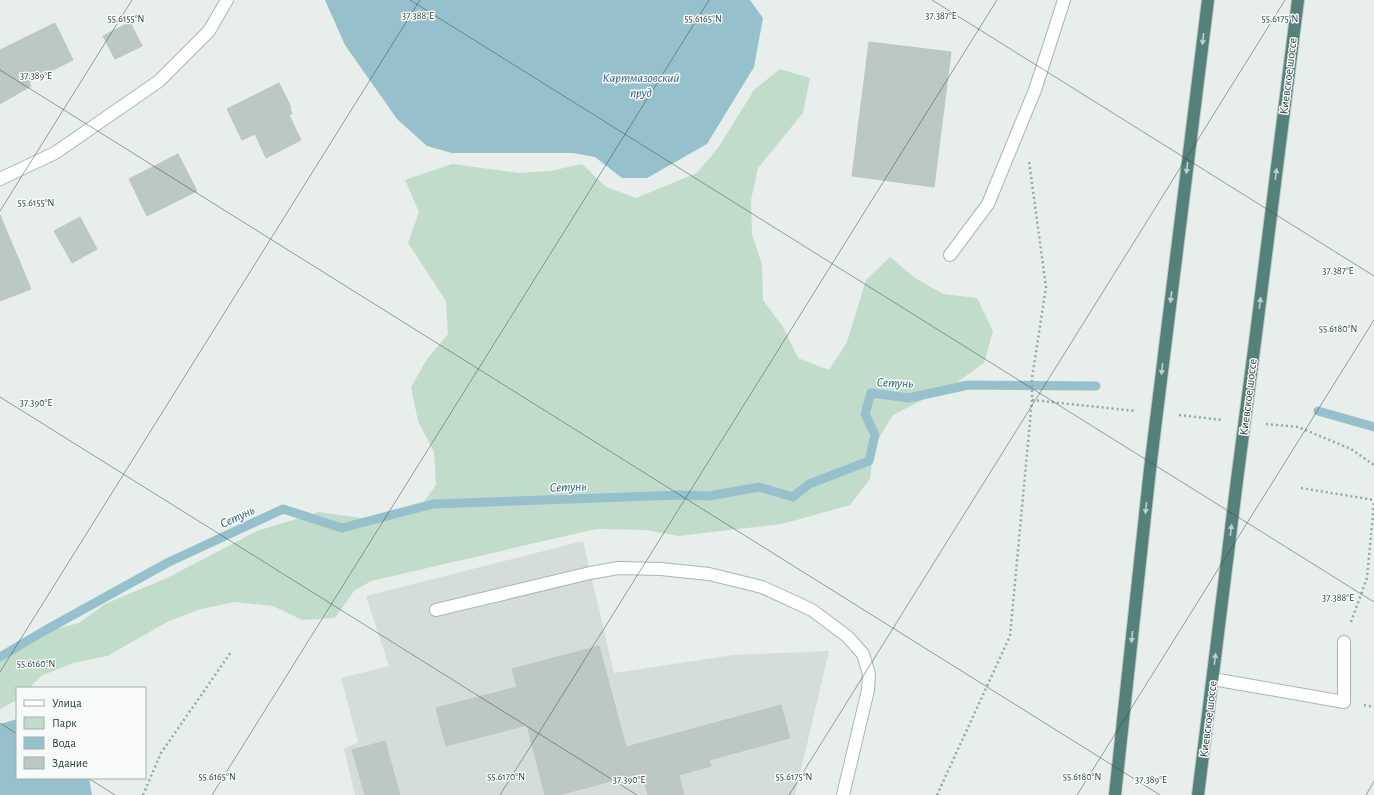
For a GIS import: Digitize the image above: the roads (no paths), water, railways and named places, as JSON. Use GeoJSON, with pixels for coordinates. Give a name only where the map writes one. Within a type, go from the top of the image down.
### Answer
{"type":"FeatureCollection","features":[{"type":"Feature","properties":{"kind":"highway"},"geometry":{"type":"LineString","coordinates":[[1115,795],[1150,469],[1208,0]]}},
{"type":"Feature","properties":{"kind":"highway","name":"Киевское шоссе"},"geometry":{"type":"LineString","coordinates":[[1198,795],[1298,0]]}},
{"type":"Feature","properties":{"kind":"street"},"geometry":{"type":"LineString","coordinates":[[0,179],[55,153],[159,81],[209,31],[227,0]]}},
{"type":"Feature","properties":{"kind":"street"},"geometry":{"type":"LineString","coordinates":[[950,255],[988,204],[1014,139],[1036,90],[1064,0]]}},
{"type":"Feature","properties":{"kind":"street"},"geometry":{"type":"LineString","coordinates":[[436,610],[590,573],[618,568],[661,569],[709,574],[762,587],[812,610],[848,637],[863,654],[868,674],[868,690],[843,795]]}},
{"type":"Feature","properties":{"kind":"street"},"geometry":{"type":"LineString","coordinates":[[1213,679],[1344,702],[1344,642]]}},
{"type":"Feature","properties":{"kind":"water","name":"Картмазовский пруд"},"geometry":{"type":"Polygon","coordinates":[[[325,0],[750,0],[763,18],[754,67],[707,144],[647,178],[622,178],[595,157],[573,153],[452,153],[427,146],[397,119],[345,45],[325,0]]]}},
{"type":"Feature","properties":{"kind":"water"},"geometry":{"type":"Polygon","coordinates":[[[16,719],[16,779],[89,779],[92,795],[0,795],[0,724],[16,719]]]}},
{"type":"Feature","properties":{"kind":"waterway","name":"Сетунь"},"geometry":{"type":"LineString","coordinates":[[0,657],[167,563],[283,509],[342,528],[433,504],[681,495],[709,496],[759,487],[793,497],[809,484],[869,461],[875,435],[865,414],[871,393],[909,398],[968,385],[1096,386]]}},
{"type":"Feature","properties":{"kind":"waterway","name":"Сетунь"},"geometry":{"type":"LineString","coordinates":[[1318,411],[1374,427]]}}]}
